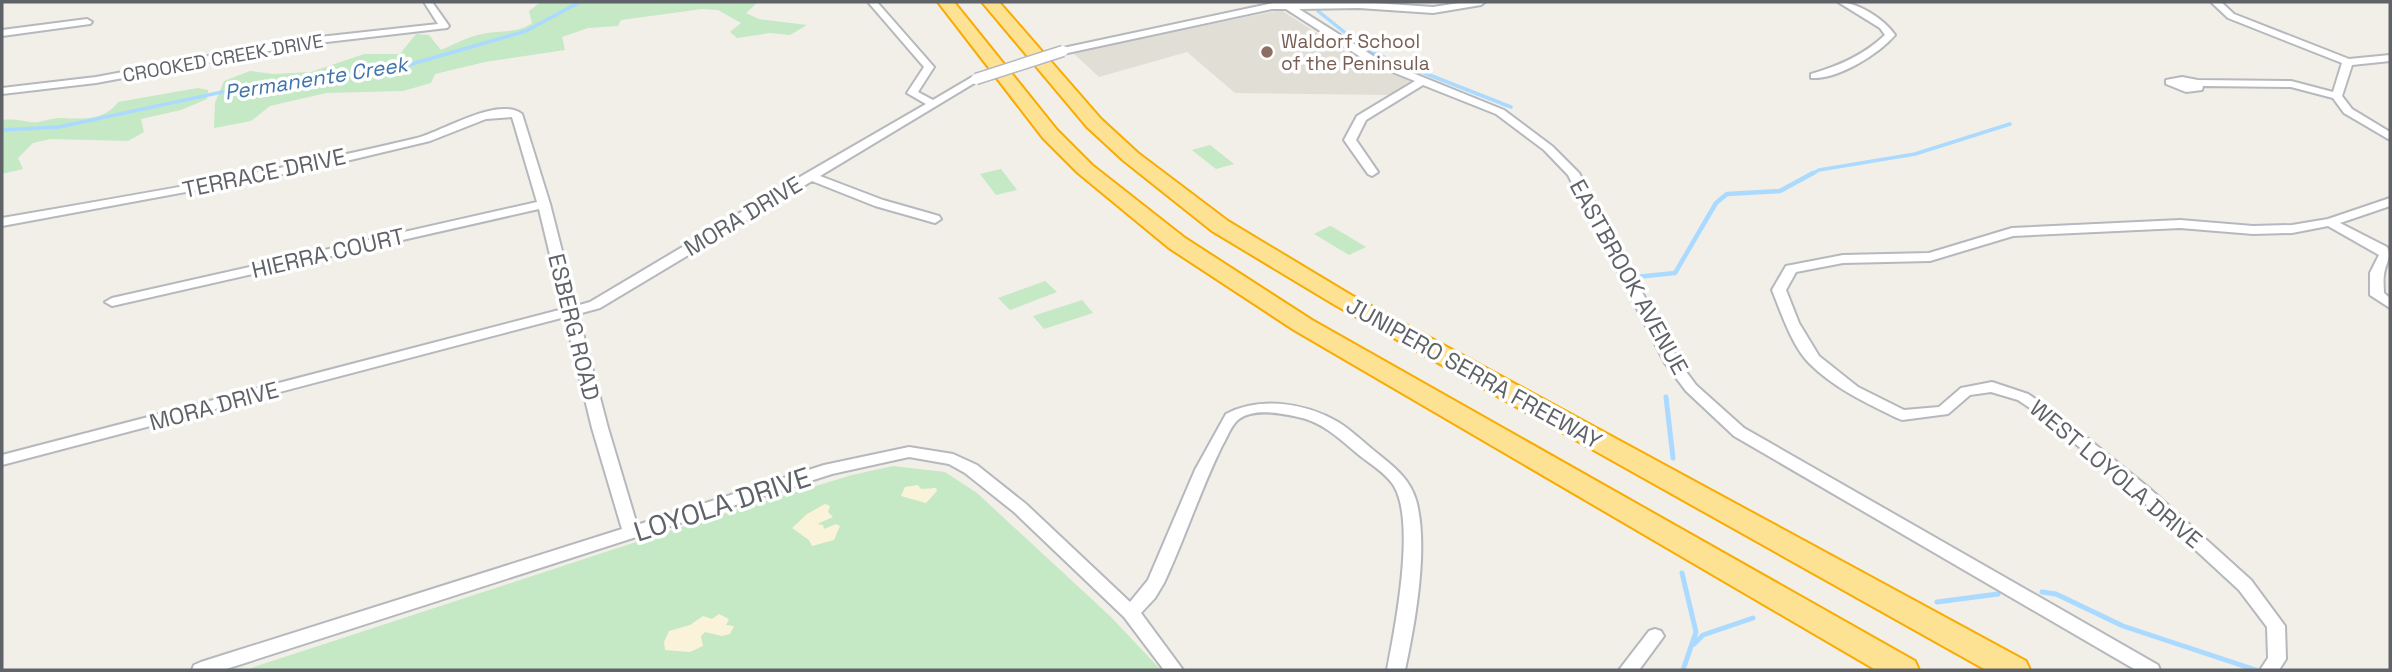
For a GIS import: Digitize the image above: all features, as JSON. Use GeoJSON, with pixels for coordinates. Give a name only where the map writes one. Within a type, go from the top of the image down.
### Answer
{"type":"FeatureCollection","features":[{"type":"Feature","properties":{"kind":"highway","name":"JUNIPERO SERRA FREEWAY"},"geometry":{"type":"LineString","coordinates":[[946,2],[1050,134],[1128,206],[1178,243],[1303,325],[1903,670]]}},
{"type":"Feature","properties":{"kind":"highway","name":"JUNIPERO SERRA FREEWAY"},"geometry":{"type":"LineString","coordinates":[[990,2],[1094,124],[1173,192],[1232,233],[1343,300],[2014,670]]}},
{"type":"Feature","properties":{"kind":"street","name":"CROOKED CREEK DRIVE"},"geometry":{"type":"LineString","coordinates":[[2,91],[96,80],[289,44],[444,26],[428,2]]}},
{"type":"Feature","properties":{"kind":"street"},"geometry":{"type":"LineString","coordinates":[[872,2],[929,67],[912,93],[933,104]]}},
{"type":"Feature","properties":{"kind":"street","name":"MORA DRIVE"},"geometry":{"type":"LineString","coordinates":[[2,460],[595,305],[976,79],[1063,51],[1217,16],[1285,4],[1433,10],[1481,2]]}},
{"type":"Feature","properties":{"kind":"street"},"geometry":{"type":"LineString","coordinates":[[1815,76],[1837,70],[1877,50],[1890,35],[1884,26],[1842,2]]}},
{"type":"Feature","properties":{"kind":"street"},"geometry":{"type":"LineString","coordinates":[[2216,2],[2231,16],[2348,62],[2390,58]]}},
{"type":"Feature","properties":{"kind":"street","name":"EASTBROOK AVENUE"},"geometry":{"type":"LineString","coordinates":[[1285,4],[1374,61],[1500,112],[1548,148],[1573,173],[1672,363],[1691,388],[1739,432],[2151,670]]}},
{"type":"Feature","properties":{"kind":"street"},"geometry":{"type":"LineString","coordinates":[[2,33],[87,22]]}},
{"type":"Feature","properties":{"kind":"street"},"geometry":{"type":"LineString","coordinates":[[2337,96],[2348,62]]}},
{"type":"Feature","properties":{"kind":"street"},"geometry":{"type":"LineString","coordinates":[[1372,172],[1350,141],[1361,118],[1422,81]]}},
{"type":"Feature","properties":{"kind":"street"},"geometry":{"type":"LineString","coordinates":[[2198,83],[2291,84],[2337,96],[2348,111],[2390,137]]}},
{"type":"Feature","properties":{"kind":"street","name":"TERRACE DRIVE"},"geometry":{"type":"LineString","coordinates":[[2,222],[160,195],[427,139],[498,113],[517,114],[520,120]]}},
{"type":"Feature","properties":{"kind":"street","name":"ESBERG ROAD"},"geometry":{"type":"LineString","coordinates":[[520,120],[544,204],[600,428],[632,533]]}},
{"type":"Feature","properties":{"kind":"street"},"geometry":{"type":"LineString","coordinates":[[810,176],[879,203],[935,219]]}},
{"type":"Feature","properties":{"kind":"street","name":"WEST LOYOLA DRIVE"},"geometry":{"type":"LineString","coordinates":[[2269,670],[2277,659],[2276,626],[2245,585],[2143,492],[2050,415],[2023,397],[1992,387],[1966,391],[1943,411],[1902,415],[1853,390],[1813,359],[1792,323],[1779,290],[1791,269],[1843,259],[1930,257],[2012,232],[2180,224],[2253,230],[2292,229],[2330,222],[2390,202]]}},
{"type":"Feature","properties":{"kind":"street","name":"HIERRA COURT"},"geometry":{"type":"LineString","coordinates":[[112,302],[544,204]]}},
{"type":"Feature","properties":{"kind":"street"},"geometry":{"type":"LineString","coordinates":[[2330,222],[2382,250],[2386,255],[2376,273],[2377,295],[2390,304]]}},
{"type":"Feature","properties":{"kind":"street"},"geometry":{"type":"LineString","coordinates":[[1130,612],[1142,604],[1158,584],[1180,522],[1231,417],[1257,408],[1297,411],[1335,426],[1403,486],[1411,536],[1404,630],[1396,670]]}},
{"type":"Feature","properties":{"kind":"street","name":"LOYOLA DRIVE"},"geometry":{"type":"LineString","coordinates":[[201,670],[868,459],[902,453],[931,454],[953,459],[971,468],[1020,508],[1130,612],[1174,670]]}},
{"type":"Feature","properties":{"kind":"street"},"geometry":{"type":"LineString","coordinates":[[1628,670],[1655,636]]}},
{"type":"Feature","properties":{"kind":"shaded area","name":"Waldorf School of the Peninsula"},"geometry":{"type":"Polygon","coordinates":[[[1281,10],[1362,62],[1410,81],[1389,95],[1235,93],[1187,52],[1099,77],[1072,52],[1281,10]]]}},
{"type":"Feature","properties":{"kind":"green space"},"geometry":{"type":"Polygon","coordinates":[[[541,2],[758,2],[746,13],[759,19],[807,25],[790,35],[770,33],[737,38],[730,32],[741,23],[718,10],[702,9],[621,20],[618,26],[588,28],[562,37],[565,50],[485,62],[435,74],[431,83],[403,91],[326,93],[270,106],[251,121],[214,128],[215,103],[224,81],[250,71],[273,74],[311,72],[364,54],[400,54],[416,34],[429,35],[441,50],[473,36],[526,26],[532,23],[529,11],[541,2]]]}},
{"type":"Feature","properties":{"kind":"green space"},"geometry":{"type":"Polygon","coordinates":[[[198,88],[208,90],[207,99],[181,110],[141,119],[144,132],[128,141],[50,139],[33,143],[18,158],[23,169],[2,174],[2,120],[33,122],[58,118],[93,118],[106,113],[118,102],[198,88]]]}},
{"type":"Feature","properties":{"kind":"green space"},"geometry":{"type":"Polygon","coordinates":[[[1210,145],[1234,164],[1216,169],[1192,150],[1210,145]]]}},
{"type":"Feature","properties":{"kind":"green space"},"geometry":{"type":"Polygon","coordinates":[[[1001,169],[1017,190],[996,195],[980,174],[1001,169]]]}},
{"type":"Feature","properties":{"kind":"green space"},"geometry":{"type":"Polygon","coordinates":[[[1330,226],[1366,247],[1349,255],[1314,234],[1330,226]]]}},
{"type":"Feature","properties":{"kind":"green space"},"geometry":{"type":"Polygon","coordinates":[[[1045,281],[1057,292],[1010,310],[998,298],[1045,281]]]}},
{"type":"Feature","properties":{"kind":"green space"},"geometry":{"type":"Polygon","coordinates":[[[1082,300],[1093,313],[1044,329],[1033,316],[1082,300]]]}},
{"type":"Feature","properties":{"kind":"green space"},"geometry":{"type":"Polygon","coordinates":[[[893,466],[945,472],[977,493],[1111,617],[1161,670],[245,670],[697,522],[852,475],[893,466]]]}},
{"type":"Feature","properties":{"kind":"sand"},"geometry":{"type":"Polygon","coordinates":[[[918,485],[921,489],[936,488],[937,491],[926,503],[901,496],[905,487],[918,485]]]}},
{"type":"Feature","properties":{"kind":"sand"},"geometry":{"type":"Polygon","coordinates":[[[825,504],[830,506],[828,512],[833,517],[817,524],[823,525],[824,529],[836,524],[840,526],[834,540],[812,546],[809,540],[792,528],[807,514],[825,504]]]}},
{"type":"Feature","properties":{"kind":"sand"},"geometry":{"type":"Polygon","coordinates":[[[719,614],[729,619],[726,625],[734,626],[730,634],[722,636],[705,632],[701,636],[703,646],[690,652],[665,650],[664,642],[669,631],[690,625],[703,616],[712,619],[719,614]]]}},
{"type":"Feature","properties":{"kind":"waterway","name":"Permanente Creek"},"geometry":{"type":"LineString","coordinates":[[2,130],[59,127],[269,82],[405,66],[526,31],[580,2]]}},
{"type":"Feature","properties":{"kind":"waterway"},"geometry":{"type":"LineString","coordinates":[[1318,11],[1368,51],[1511,107]]}},
{"type":"Feature","properties":{"kind":"waterway"},"geometry":{"type":"LineString","coordinates":[[1810,175],[1819,170],[1915,154],[2010,124]]}},
{"type":"Feature","properties":{"kind":"waterway"},"geometry":{"type":"LineString","coordinates":[[1636,277],[1675,273],[1716,203],[1727,194],[1780,191],[1813,173]]}},
{"type":"Feature","properties":{"kind":"waterway"},"geometry":{"type":"LineString","coordinates":[[1666,397],[1673,458]]}},
{"type":"Feature","properties":{"kind":"waterway"},"geometry":{"type":"LineString","coordinates":[[1682,573],[1696,632],[1683,670]]}},
{"type":"Feature","properties":{"kind":"waterway"},"geometry":{"type":"LineString","coordinates":[[2042,592],[2056,594],[2123,626],[2256,670]]}},
{"type":"Feature","properties":{"kind":"waterway"},"geometry":{"type":"LineString","coordinates":[[1937,602],[1998,594]]}},
{"type":"Feature","properties":{"kind":"waterway"},"geometry":{"type":"LineString","coordinates":[[1694,644],[1703,635],[1753,618]]}},
{"type":"Feature","properties":{"kind":"place","name":"Waldorf School of the Peninsula"},"geometry":{"type":"Point","coordinates":[1267,52]}}]}
